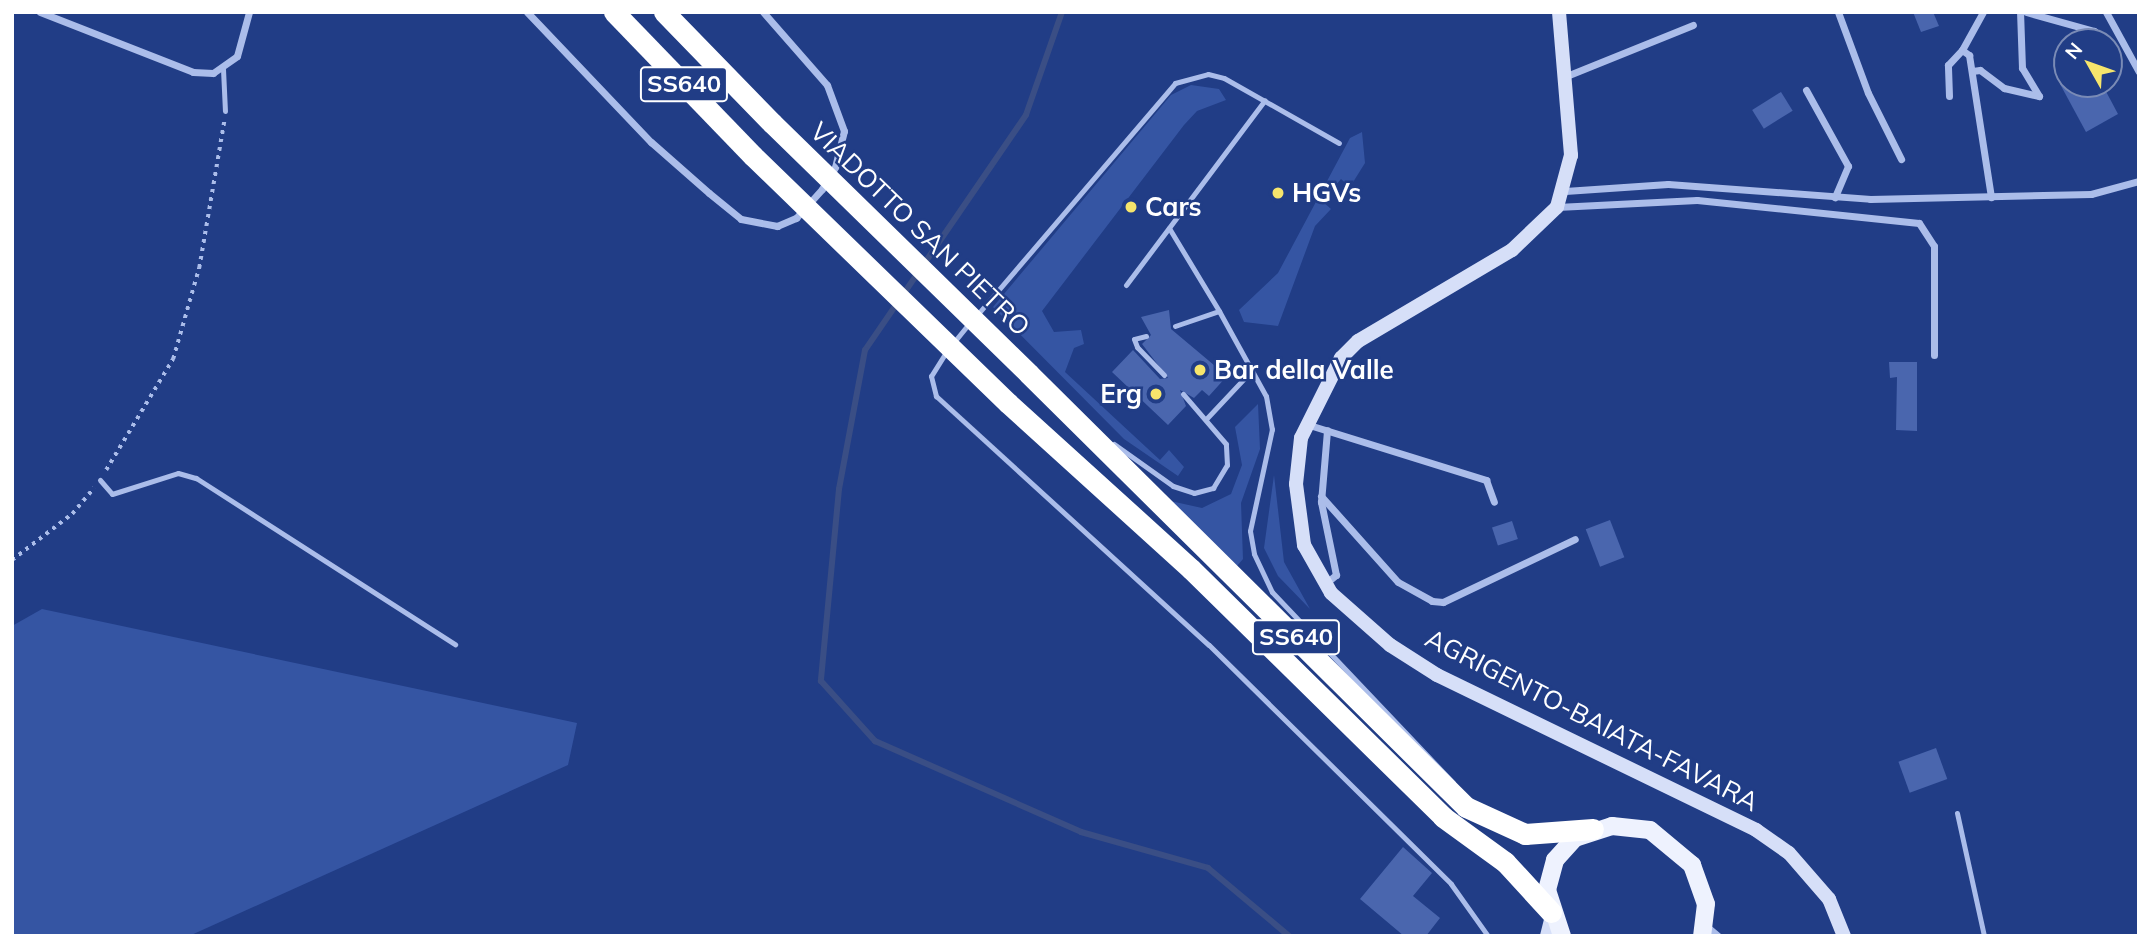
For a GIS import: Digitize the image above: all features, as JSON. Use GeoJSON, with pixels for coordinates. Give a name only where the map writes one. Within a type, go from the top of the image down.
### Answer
{"type":"FeatureCollection","features":[{"type":"Feature","properties":{"kind":"highway","name":"SS640"},"geometry":{"type":"LineString","coordinates":[[614,12],[753,156],[1008,403],[1191,569],[1443,817],[1504,862],[1552,914]]}},
{"type":"Feature","properties":{"kind":"highway","name":"VIADOTTO SAN PIETRO"},"geometry":{"type":"LineString","coordinates":[[664,12],[772,123],[1029,374]]}},
{"type":"Feature","properties":{"kind":"highway","name":"SS640"},"geometry":{"type":"LineString","coordinates":[[1029,374],[1466,807],[1525,834],[1593,829]]}},
{"type":"Feature","properties":{"kind":"main road"},"geometry":{"type":"LineString","coordinates":[[1562,936],[1552,914],[1547,890],[1555,860],[1567,844],[1593,829],[1639,827],[1671,843],[1699,878],[1708,932]]}},
{"type":"Feature","properties":{"kind":"street"},"geometry":{"type":"LineString","coordinates":[[40,12],[193,72],[223,69],[237,56],[250,12]]}},
{"type":"Feature","properties":{"kind":"street"},"geometry":{"type":"LineString","coordinates":[[527,12],[650,142],[709,193],[741,219],[777,226],[796,218],[822,189],[835,167],[844,131],[827,85],[763,12]]}},
{"type":"Feature","properties":{"kind":"street","name":"AGRIGENTO-BAIATA-FAVARA"},"geometry":{"type":"LineString","coordinates":[[1559,12],[1571,155],[1564,191],[1557,207],[1513,250],[1358,341],[1328,377],[1306,424],[1296,499],[1304,545],[1324,584],[1390,645],[1437,674],[1756,830],[1816,882],[1844,936]]}},
{"type":"Feature","properties":{"kind":"street"},"geometry":{"type":"LineString","coordinates":[[1838,12],[1868,93],[1901,159]]}},
{"type":"Feature","properties":{"kind":"street"},"geometry":{"type":"LineString","coordinates":[[1949,96],[1948,65],[1962,50],[1983,12]]}},
{"type":"Feature","properties":{"kind":"street"},"geometry":{"type":"LineString","coordinates":[[1972,71],[1980,70],[2004,88],[2039,96],[2022,68],[2020,12]]}},
{"type":"Feature","properties":{"kind":"street"},"geometry":{"type":"LineString","coordinates":[[2026,12],[2083,28]]}},
{"type":"Feature","properties":{"kind":"street"},"geometry":{"type":"LineString","coordinates":[[2106,12],[2139,72]]}},
{"type":"Feature","properties":{"kind":"street"},"geometry":{"type":"LineString","coordinates":[[1564,78],[1693,25]]}},
{"type":"Feature","properties":{"kind":"street"},"geometry":{"type":"LineString","coordinates":[[1962,50],[1969,55],[1991,197]]}},
{"type":"Feature","properties":{"kind":"street"},"geometry":{"type":"LineString","coordinates":[[1805,90],[1847,166],[1835,197]]}},
{"type":"Feature","properties":{"kind":"street"},"geometry":{"type":"LineString","coordinates":[[1564,191],[1668,184],[1835,197],[1991,197],[2091,194],[2139,181]]}},
{"type":"Feature","properties":{"kind":"street"},"geometry":{"type":"LineString","coordinates":[[1557,207],[1697,200],[1919,223],[1934,246],[1934,355]]}},
{"type":"Feature","properties":{"kind":"street"},"geometry":{"type":"LineString","coordinates":[[1306,424],[1486,480],[1494,502]]}},
{"type":"Feature","properties":{"kind":"street"},"geometry":{"type":"LineString","coordinates":[[1324,584],[1336,575],[1321,496],[1327,430]]}},
{"type":"Feature","properties":{"kind":"street"},"geometry":{"type":"LineString","coordinates":[[1321,496],[1398,582],[1432,601],[1443,602],[1575,539]]}},
{"type":"Feature","properties":{"kind":"street"},"geometry":{"type":"LineString","coordinates":[[1547,936],[1552,914]]}},
{"type":"Feature","properties":{"kind":"lane"},"geometry":{"type":"LineString","coordinates":[[223,69],[225,111]]}},
{"type":"Feature","properties":{"kind":"lane"},"geometry":{"type":"LineString","coordinates":[[1339,143],[1265,100],[1208,74],[1183,79],[1163,94],[940,358],[932,386],[943,403],[1149,587],[1341,775],[1451,884],[1488,936]]}},
{"type":"Feature","properties":{"kind":"lane"},"geometry":{"type":"LineString","coordinates":[[1126,285],[1265,100]]}},
{"type":"Feature","properties":{"kind":"lane"},"geometry":{"type":"LineString","coordinates":[[1169,228],[1266,396],[1272,429],[1250,531],[1262,573],[1286,607],[1449,774],[1466,807]]}},
{"type":"Feature","properties":{"kind":"lane"},"geometry":{"type":"LineString","coordinates":[[1175,326],[1219,311]]}},
{"type":"Feature","properties":{"kind":"lane"},"geometry":{"type":"LineString","coordinates":[[1146,335],[1135,340],[1137,347],[1164,374]]}},
{"type":"Feature","properties":{"kind":"lane"},"geometry":{"type":"LineString","coordinates":[[1207,418],[1252,370]]}},
{"type":"Feature","properties":{"kind":"lane"},"geometry":{"type":"LineString","coordinates":[[1029,374],[1143,468],[1185,491],[1213,488],[1227,465],[1226,444],[1207,418],[1183,394]]}},
{"type":"Feature","properties":{"kind":"lane"},"geometry":{"type":"LineString","coordinates":[[100,480],[112,494],[164,476],[196,478],[455,643]]}},
{"type":"Feature","properties":{"kind":"lane"},"geometry":{"type":"LineString","coordinates":[[1957,813],[1984,936]]}},
{"type":"Feature","properties":{"kind":"path"},"geometry":{"type":"LineString","coordinates":[[12,560],[72,514],[100,480],[173,359],[199,268],[225,111]]}},
{"type":"Feature","properties":{"kind":"shaded area"},"geometry":{"type":"Polygon","coordinates":[[[1191,85],[1219,89],[1226,100],[1197,111],[1184,125],[1042,311],[1054,332],[1081,330],[1084,344],[1074,348],[1065,372],[1160,460],[1169,450],[1184,467],[1178,476],[1124,439],[993,307],[1171,95],[1191,85]]]}},
{"type":"Feature","properties":{"kind":"shaded area"},"geometry":{"type":"Polygon","coordinates":[[[1362,132],[1365,163],[1350,187],[1341,179],[1322,201],[1331,209],[1315,226],[1278,326],[1244,322],[1239,310],[1278,273],[1350,138],[1362,132]]]}},
{"type":"Feature","properties":{"kind":"shaded area"},"geometry":{"type":"Polygon","coordinates":[[[1258,404],[1260,449],[1241,503],[1243,559],[1237,566],[1166,500],[1202,508],[1231,494],[1242,465],[1235,427],[1258,404]]]}},
{"type":"Feature","properties":{"kind":"shaded area"},"geometry":{"type":"Polygon","coordinates":[[[1274,475],[1284,562],[1310,609],[1278,576],[1264,548],[1274,475]]]}},
{"type":"Feature","properties":{"kind":"shaded area"},"geometry":{"type":"Polygon","coordinates":[[[42,609],[577,723],[568,765],[189,936],[12,936],[12,626],[42,609]]]}},
{"type":"Feature","properties":{"kind":"building"},"geometry":{"type":"Polygon","coordinates":[[[1913,12],[1933,12],[1939,26],[1921,32],[1913,12]]]}},
{"type":"Feature","properties":{"kind":"building"},"geometry":{"type":"Polygon","coordinates":[[[1781,92],[1793,111],[1764,129],[1752,110],[1781,92]]]}},
{"type":"Feature","properties":{"kind":"building"},"geometry":{"type":"Polygon","coordinates":[[[2068,98],[2109,98],[2118,114],[2086,132],[2068,98]]]}},
{"type":"Feature","properties":{"kind":"building"},"geometry":{"type":"Polygon","coordinates":[[[1169,310],[1171,329],[1227,376],[1209,396],[1202,390],[1194,398],[1180,390],[1186,406],[1168,425],[1112,372],[1133,350],[1160,379],[1168,378],[1142,344],[1151,335],[1141,317],[1169,310]]]}},
{"type":"Feature","properties":{"kind":"building"},"geometry":{"type":"Polygon","coordinates":[[[1889,362],[1917,362],[1917,431],[1896,430],[1897,377],[1890,378],[1889,362]]]}},
{"type":"Feature","properties":{"kind":"building"},"geometry":{"type":"Polygon","coordinates":[[[1610,520],[1624,557],[1600,567],[1586,529],[1610,520]]]}},
{"type":"Feature","properties":{"kind":"building"},"geometry":{"type":"Polygon","coordinates":[[[1512,521],[1518,539],[1498,546],[1492,527],[1512,521]]]}},
{"type":"Feature","properties":{"kind":"building"},"geometry":{"type":"Polygon","coordinates":[[[1936,748],[1947,779],[1910,793],[1898,762],[1936,748]]]}},
{"type":"Feature","properties":{"kind":"building"},"geometry":{"type":"Polygon","coordinates":[[[1403,847],[1432,873],[1413,896],[1440,918],[1426,936],[1404,936],[1360,899],[1403,847]]]}},
{"type":"Feature","properties":{"kind":"waterway"},"geometry":{"type":"LineString","coordinates":[[1062,12],[1026,115],[865,350],[839,489],[821,681],[875,741],[1081,832],[1208,868],[1289,936]]}},
{"type":"Feature","properties":{"kind":"place","name":"HGVs"},"geometry":{"type":"Point","coordinates":[1278,193]}},
{"type":"Feature","properties":{"kind":"place","name":"Cars"},"geometry":{"type":"Point","coordinates":[1131,207]}},
{"type":"Feature","properties":{"kind":"place","name":"Bar della Valle"},"geometry":{"type":"Point","coordinates":[1200,370]}},
{"type":"Feature","properties":{"kind":"place","name":"Erg"},"geometry":{"type":"Point","coordinates":[1156,394]}}]}
